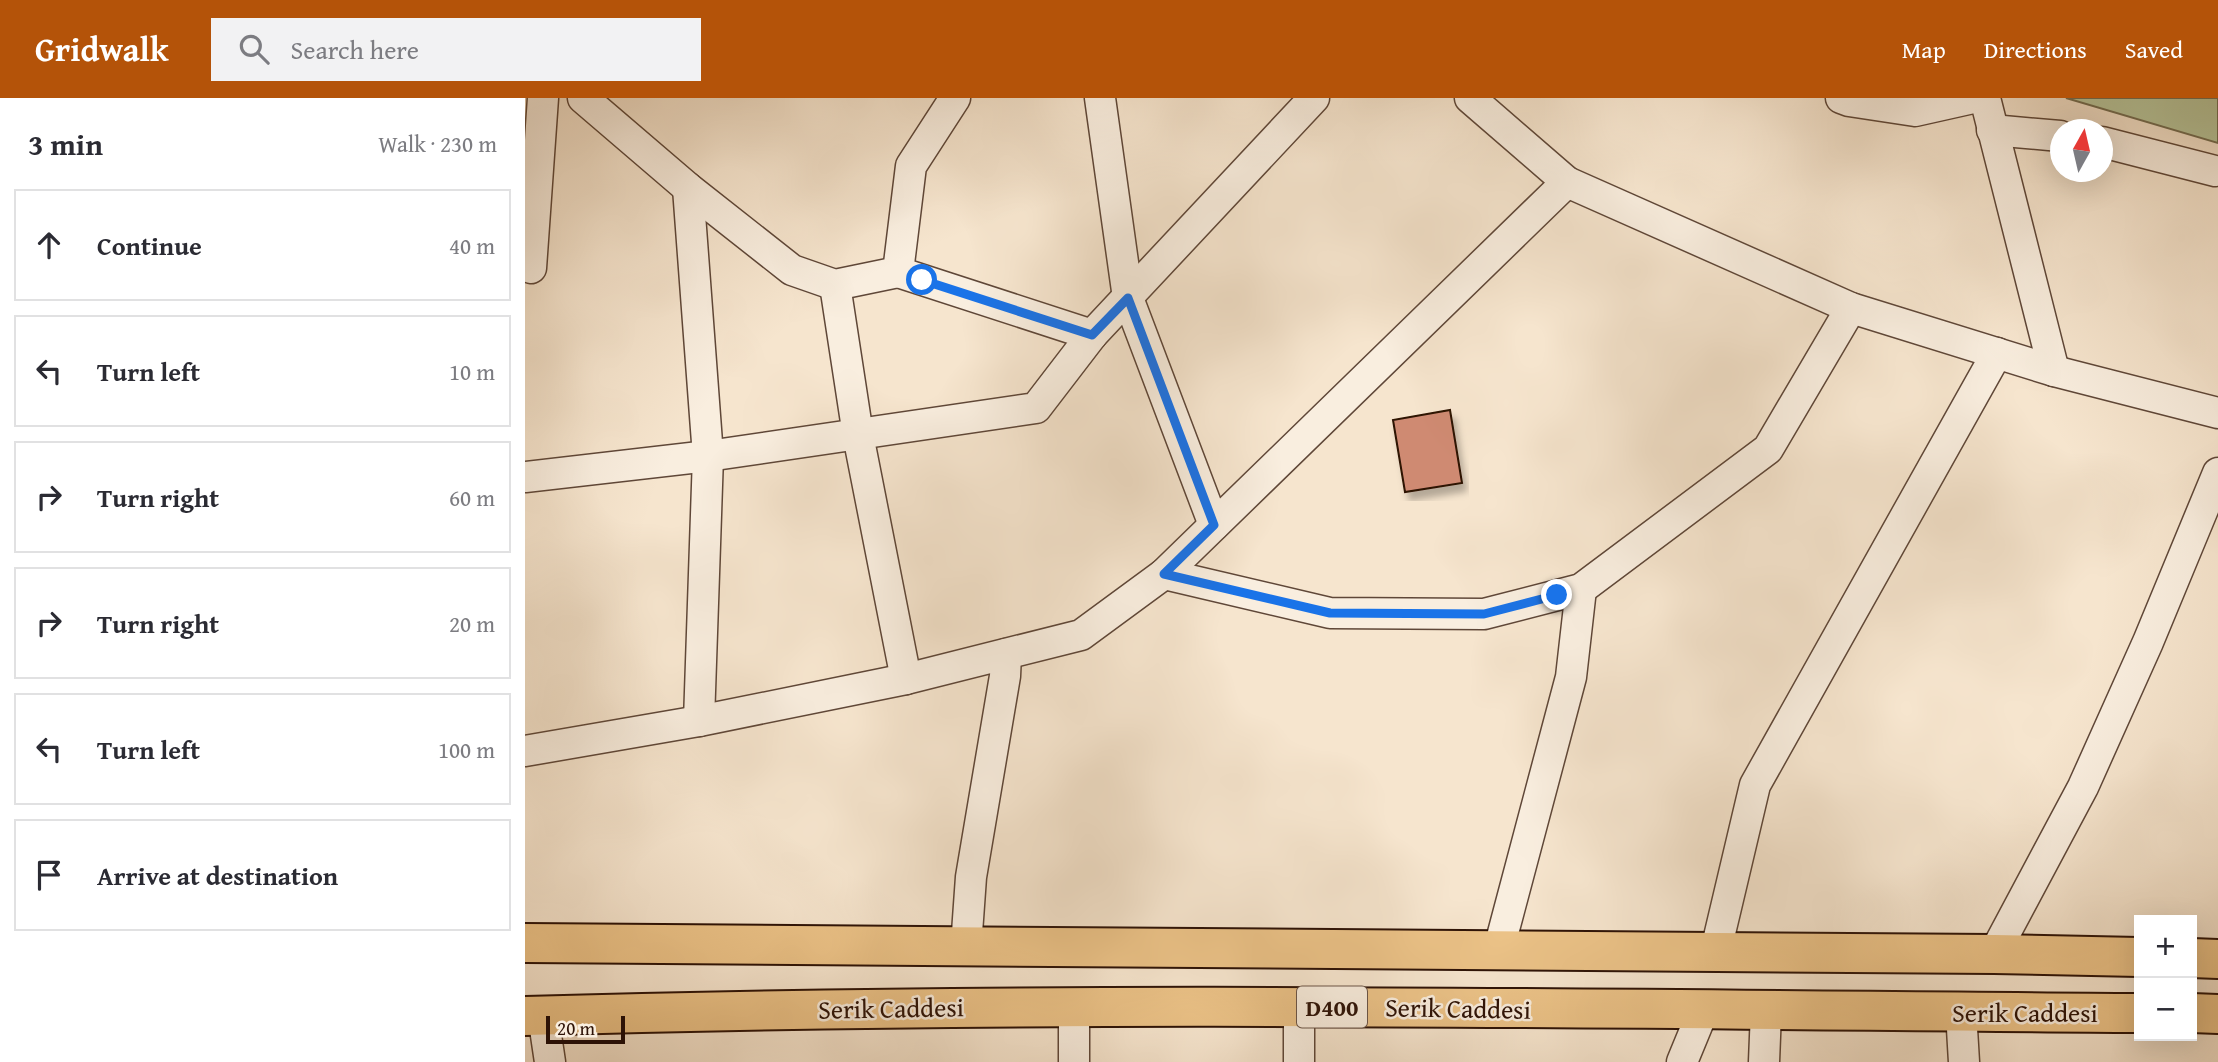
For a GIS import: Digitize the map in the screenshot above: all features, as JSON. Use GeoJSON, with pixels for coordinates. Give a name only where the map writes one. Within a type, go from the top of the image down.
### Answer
{"type":"FeatureCollection","features":[{"type":"Feature","properties":{"kind":"highway","name":"D400"},"geometry":{"type":"LineString","coordinates":[[525,943],[2134,957]]}},
{"type":"Feature","properties":{"kind":"highway"},"geometry":{"type":"LineString","coordinates":[[2197,958],[2218,959]]}},
{"type":"Feature","properties":{"kind":"highway","name":"Serik Caddesi"},"geometry":{"type":"LineString","coordinates":[[534,1015],[952,1006],[1074,1009],[1299,1006],[1766,1012],[2134,1013]]}},
{"type":"Feature","properties":{"kind":"highway"},"geometry":{"type":"LineString","coordinates":[[2197,1013],[2218,1014]]}},
{"type":"Feature","properties":{"kind":"street"},"geometry":{"type":"LineString","coordinates":[[530,268],[543,98]]}},
{"type":"Feature","properties":{"kind":"street"},"geometry":{"type":"LineString","coordinates":[[583,98],[688,188],[792,270],[835,285],[898,272],[1092,335]]}},
{"type":"Feature","properties":{"kind":"street"},"geometry":{"type":"LineString","coordinates":[[898,272],[911,166],[955,98]]}},
{"type":"Feature","properties":{"kind":"street"},"geometry":{"type":"LineString","coordinates":[[1100,98],[1128,298],[1214,525]]}},
{"type":"Feature","properties":{"kind":"street"},"geometry":{"type":"LineString","coordinates":[[525,477],[708,456],[1036,408],[1092,335],[1314,98]]}},
{"type":"Feature","properties":{"kind":"street"},"geometry":{"type":"LineString","coordinates":[[1470,98],[1567,182],[1851,308],[2054,371],[2218,413]]}},
{"type":"Feature","properties":{"kind":"street"},"geometry":{"type":"LineString","coordinates":[[1841,98],[1915,111],[1973,98]]}},
{"type":"Feature","properties":{"kind":"street"},"geometry":{"type":"LineString","coordinates":[[1985,98],[2054,371]]}},
{"type":"Feature","properties":{"kind":"street"},"geometry":{"type":"LineString","coordinates":[[1992,130],[2050,135]]}},
{"type":"Feature","properties":{"kind":"street"},"geometry":{"type":"LineString","coordinates":[[2113,145],[2215,171]]}},
{"type":"Feature","properties":{"kind":"street"},"geometry":{"type":"LineString","coordinates":[[525,751],[699,721],[906,680],[1081,635],[1164,574],[1567,182]]}},
{"type":"Feature","properties":{"kind":"street"},"geometry":{"type":"LineString","coordinates":[[688,188],[708,456],[699,721]]}},
{"type":"Feature","properties":{"kind":"street"},"geometry":{"type":"LineString","coordinates":[[835,285],[858,435],[906,680]]}},
{"type":"Feature","properties":{"kind":"street"},"geometry":{"type":"LineString","coordinates":[[1164,574],[1330,613],[1484,614],[1581,589],[1768,449],[1851,308]]}},
{"type":"Feature","properties":{"kind":"street"},"geometry":{"type":"LineString","coordinates":[[1715,954],[1755,785],[1997,353]]}},
{"type":"Feature","properties":{"kind":"street"},"geometry":{"type":"LineString","coordinates":[[1994,954],[2083,787],[2148,642],[2218,473]]}},
{"type":"Feature","properties":{"kind":"street"},"geometry":{"type":"LineString","coordinates":[[1498,952],[1571,677],[1581,589]]}},
{"type":"Feature","properties":{"kind":"street"},"geometry":{"type":"LineString","coordinates":[[966,947],[971,877],[1005,676],[1006,654]]}},
{"type":"Feature","properties":{"kind":"street"},"geometry":{"type":"LineString","coordinates":[[1299,1006],[1299,1062]]}},
{"type":"Feature","properties":{"kind":"street"},"geometry":{"type":"LineString","coordinates":[[1074,1009],[1074,1062]]}},
{"type":"Feature","properties":{"kind":"street"},"geometry":{"type":"LineString","coordinates":[[1682,1062],[1703,1011]]}},
{"type":"Feature","properties":{"kind":"street"},"geometry":{"type":"LineString","coordinates":[[1765,1062],[1766,1012]]}},
{"type":"Feature","properties":{"kind":"street"},"geometry":{"type":"LineString","coordinates":[[1961,1012],[1964,1062]]}},
{"type":"Feature","properties":{"kind":"street"},"geometry":{"type":"LineString","coordinates":[[534,1015],[550,1062]]}},
{"type":"Feature","properties":{"kind":"green space"},"geometry":{"type":"Polygon","coordinates":[[[2066,98],[2218,98],[2218,143],[2066,98]]]}},
{"type":"Feature","properties":{"kind":"building"},"geometry":{"type":"Polygon","coordinates":[[[1450,410],[1462,483],[1405,492],[1393,420],[1450,410]]]}},
{"type":"Feature","properties":{"kind":"route"},"geometry":{"type":"LineString","coordinates":[[922,280],[1092,335],[1128,298],[1214,525],[1164,574],[1330,613],[1484,614],[1557,595]]}}]}
